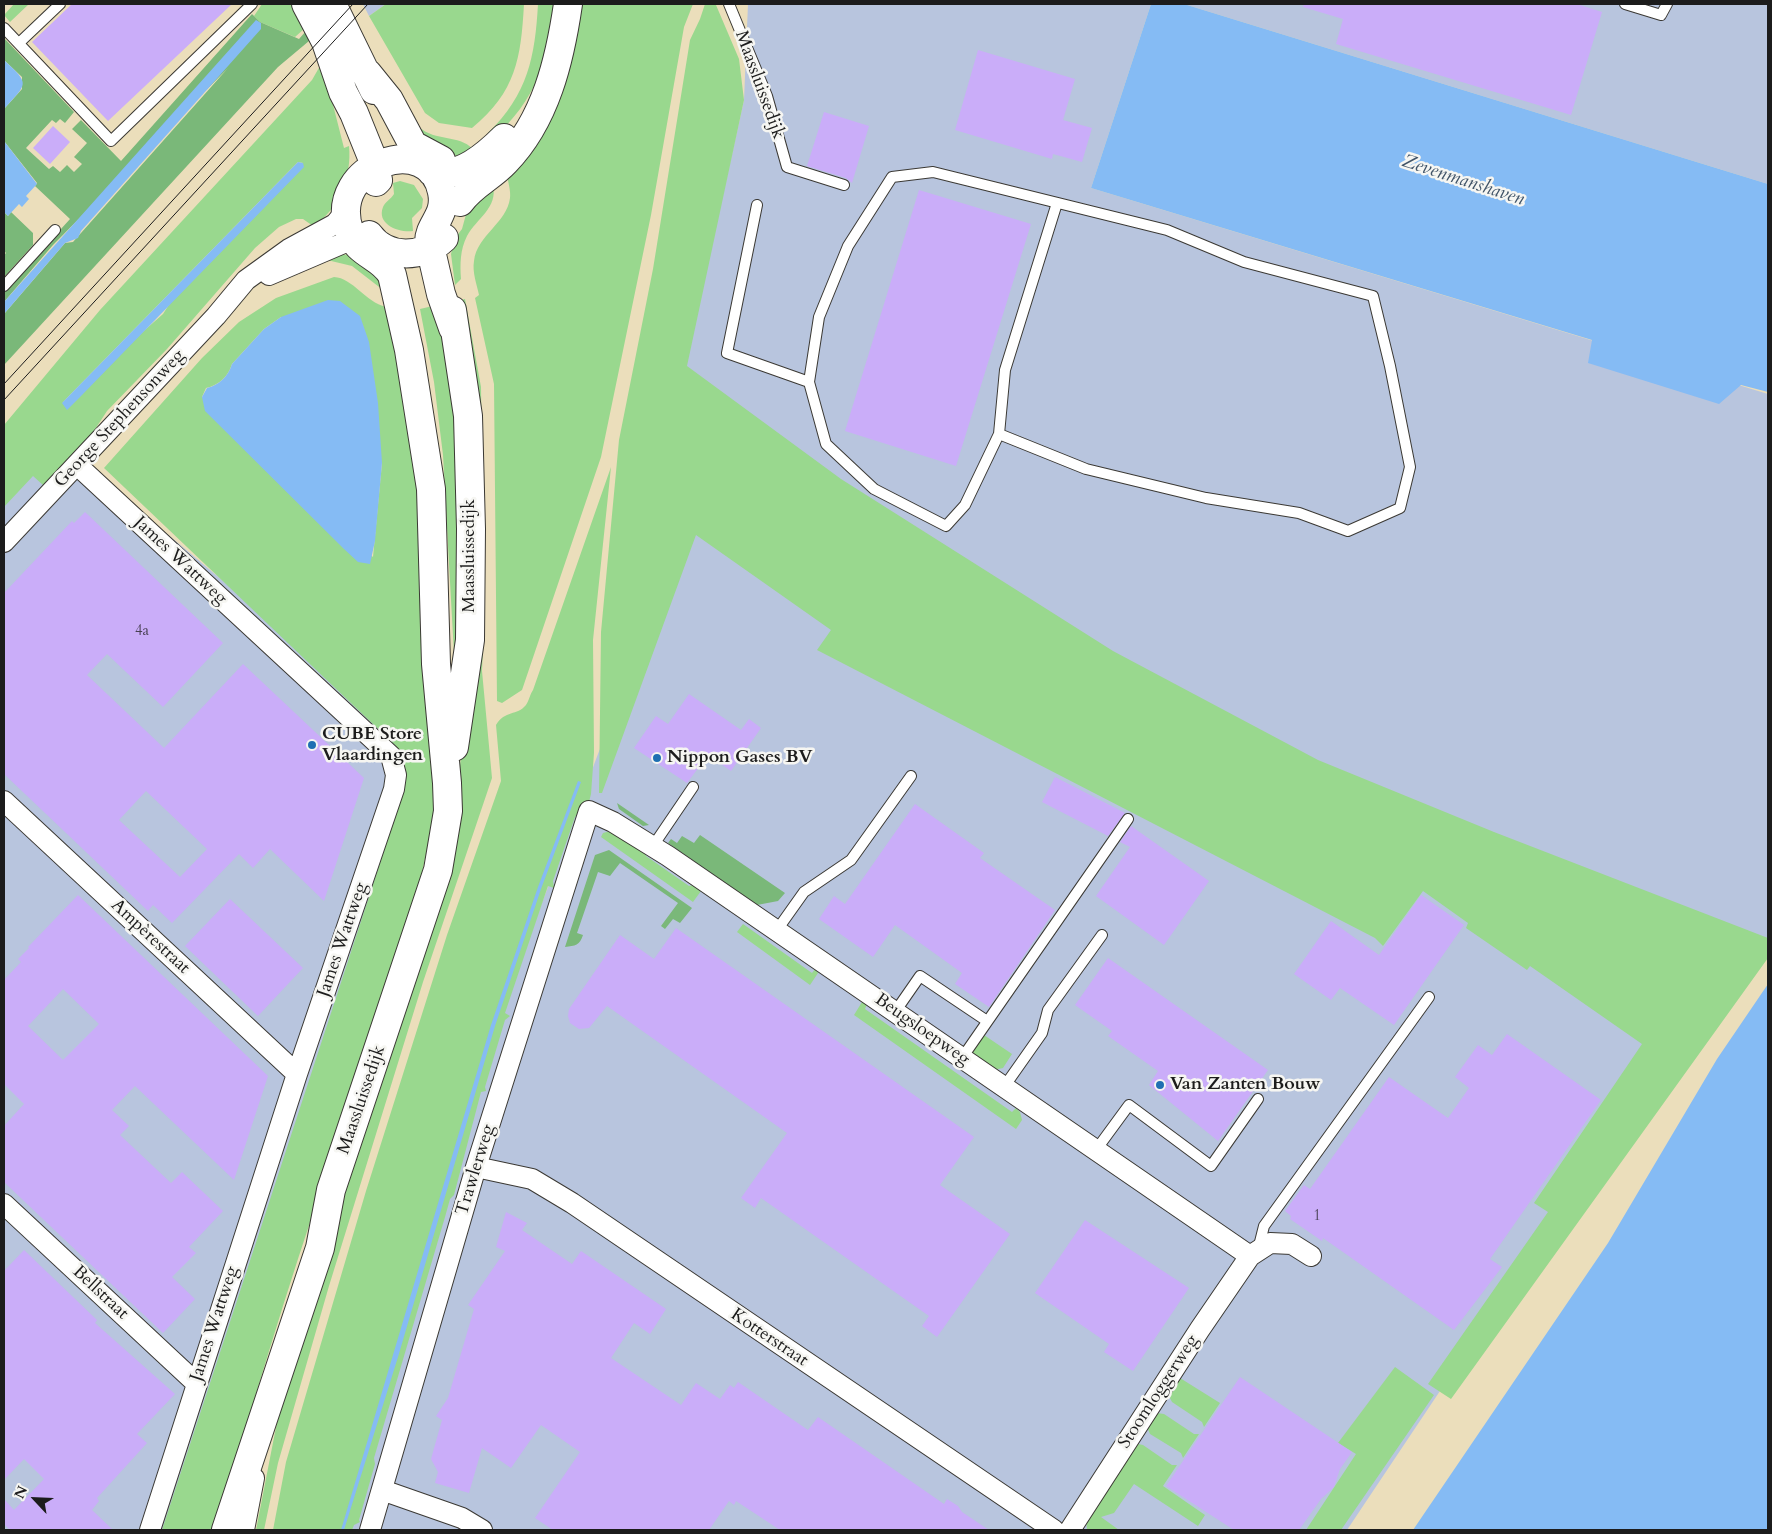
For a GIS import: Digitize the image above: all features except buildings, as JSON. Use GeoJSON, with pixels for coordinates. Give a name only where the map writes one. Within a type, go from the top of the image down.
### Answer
{"type":"FeatureCollection","features":[{"type":"Feature","properties":{"kind":"street"},"geometry":{"type":"LineString","coordinates":[[306,4],[326,42],[343,92],[346,116],[360,168],[378,180],[365,198],[362,211],[364,225],[375,248]]}},
{"type":"Feature","properties":{"kind":"street"},"geometry":{"type":"LineString","coordinates":[[332,4],[368,74],[398,148],[412,154],[440,160],[443,204],[440,218],[429,235],[437,242]]}},
{"type":"Feature","properties":{"kind":"street"},"geometry":{"type":"LineString","coordinates":[[460,202],[472,188],[505,162],[530,131],[557,61],[568,4]]}},
{"type":"Feature","properties":{"kind":"street"},"geometry":{"type":"LineString","coordinates":[[442,173],[460,170],[495,147],[516,127],[545,93]]}},
{"type":"Feature","properties":{"kind":"street"},"geometry":{"type":"LineString","coordinates":[[412,154],[387,161],[367,172],[350,189],[346,211],[347,223],[375,248],[409,253],[437,242],[454,225],[460,202],[458,187],[442,173]]}},
{"type":"Feature","properties":{"kind":"street","name":"George Stephensonweg"},"geometry":{"type":"LineString","coordinates":[[4,542],[235,296],[246,280],[289,249],[335,224],[346,211]]}},
{"type":"Feature","properties":{"kind":"street","name":"Maassluissedijk"},"geometry":{"type":"LineString","coordinates":[[437,242],[441,294],[453,328],[468,416],[471,548],[468,662],[447,783]]}},
{"type":"Feature","properties":{"kind":"street","name":"George Stephensonweg"},"geometry":{"type":"LineString","coordinates":[[235,296],[286,266],[375,248]]}},
{"type":"Feature","properties":{"kind":"street","name":"Maassluissedijk"},"geometry":{"type":"LineString","coordinates":[[226,1530],[320,1248],[331,1190],[438,870],[448,811],[436,664],[431,489],[409,350],[415,312],[402,265],[375,248]]}},
{"type":"Feature","properties":{"kind":"street","name":"James Wattweg"},"geometry":{"type":"LineString","coordinates":[[77,465],[391,756],[396,775],[394,789],[297,1074],[150,1530]]}},
{"type":"Feature","properties":{"kind":"street","name":"Ampèrestraat"},"geometry":{"type":"LineString","coordinates":[[4,801],[297,1074]]}},
{"type":"Feature","properties":{"kind":"street","name":"Beugsloepweg"},"geometry":{"type":"LineString","coordinates":[[589,812],[613,822],[653,846],[1096,1150],[1254,1253]]}},
{"type":"Feature","properties":{"kind":"street","name":"Trawlerweg"},"geometry":{"type":"LineString","coordinates":[[370,1530],[476,1167],[589,812]]}},
{"type":"Feature","properties":{"kind":"street","name":"Kotterstraat"},"geometry":{"type":"LineString","coordinates":[[476,1167],[532,1180],[572,1202],[1054,1530]]}},
{"type":"Feature","properties":{"kind":"street","name":"Bellstraat"},"geometry":{"type":"LineString","coordinates":[[4,1204],[196,1383]]}},
{"type":"Feature","properties":{"kind":"street"},"geometry":{"type":"LineString","coordinates":[[1254,1253],[1270,1243],[1292,1244],[1311,1256]]}},
{"type":"Feature","properties":{"kind":"street","name":"Stoomloggerweg"},"geometry":{"type":"LineString","coordinates":[[1070,1530],[1200,1329],[1254,1253]]}},
{"type":"Feature","properties":{"kind":"street","name":"Maassluissedijk"},"geometry":{"type":"LineString","coordinates":[[244,1530],[264,1416]]}},
{"type":"Feature","properties":{"kind":"street"},"geometry":{"type":"LineString","coordinates":[[382,1490],[462,1518],[482,1530]]}},
{"type":"Feature","properties":{"kind":"lane"},"geometry":{"type":"LineString","coordinates":[[19,43],[60,4]]}},
{"type":"Feature","properties":{"kind":"lane"},"geometry":{"type":"LineString","coordinates":[[4,28],[111,141],[252,4]]}},
{"type":"Feature","properties":{"kind":"lane","name":"Maassluissedijk"},"geometry":{"type":"LineString","coordinates":[[729,4],[767,96],[787,167],[844,186]]}},
{"type":"Feature","properties":{"kind":"lane"},"geometry":{"type":"LineString","coordinates":[[1625,4],[1661,15],[1667,4]]}},
{"type":"Feature","properties":{"kind":"lane"},"geometry":{"type":"LineString","coordinates":[[999,434],[1086,469],[1206,498],[1299,513],[1348,531],[1400,508],[1410,467],[1390,366],[1373,296],[1244,262],[1167,230],[933,172],[892,177],[848,246],[819,317],[810,382],[826,444],[874,489],[946,526],[965,505],[999,434],[1005,370],[1057,203]]}},
{"type":"Feature","properties":{"kind":"lane"},"geometry":{"type":"LineString","coordinates":[[757,205],[728,353],[810,382]]}},
{"type":"Feature","properties":{"kind":"lane"},"geometry":{"type":"LineString","coordinates":[[4,286],[55,230]]}},
{"type":"Feature","properties":{"kind":"lane"},"geometry":{"type":"LineString","coordinates":[[777,930],[804,892],[852,860],[911,776]]}},
{"type":"Feature","properties":{"kind":"lane"},"geometry":{"type":"LineString","coordinates":[[653,846],[693,787]]}},
{"type":"Feature","properties":{"kind":"lane"},"geometry":{"type":"LineString","coordinates":[[962,1058],[1128,819]]}},
{"type":"Feature","properties":{"kind":"lane"},"geometry":{"type":"LineString","coordinates":[[1004,1087],[1042,1033],[1048,1010],[1102,935]]}},
{"type":"Feature","properties":{"kind":"lane"},"geometry":{"type":"LineString","coordinates":[[896,1012],[920,976],[987,1022]]}},
{"type":"Feature","properties":{"kind":"lane"},"geometry":{"type":"LineString","coordinates":[[1254,1253],[1264,1226],[1429,998]]}},
{"type":"Feature","properties":{"kind":"lane"},"geometry":{"type":"LineString","coordinates":[[1096,1150],[1129,1105],[1211,1166],[1258,1099]]}},
{"type":"Feature","properties":{"kind":"shaded area"},"geometry":{"type":"Polygon","coordinates":[[[363,4],[386,4],[369,16],[363,4]]]}},
{"type":"Feature","properties":{"kind":"shaded area"},"geometry":{"type":"Polygon","coordinates":[[[748,4],[1151,4],[1091,188],[1768,394],[1768,949],[1444,1385],[1347,1530],[340,1530],[496,1025],[601,746],[744,100],[748,4]]]}},
{"type":"Feature","properties":{"kind":"shaded area"},"geometry":{"type":"Polygon","coordinates":[[[1184,4],[1768,4],[1768,184],[1184,4]]]}},
{"type":"Feature","properties":{"kind":"shaded area"},"geometry":{"type":"Polygon","coordinates":[[[42,429],[402,731],[415,782],[170,1530],[4,1530],[4,470],[42,429]]]}},
{"type":"Feature","properties":{"kind":"green space"},"geometry":{"type":"Polygon","coordinates":[[[14,4],[29,4],[10,22],[4,15],[14,4]]]}},
{"type":"Feature","properties":{"kind":"green space"},"geometry":{"type":"Polygon","coordinates":[[[262,4],[291,4],[304,29],[295,37],[260,22],[254,16],[262,4]]]}},
{"type":"Feature","properties":{"kind":"green space"},"geometry":{"type":"Polygon","coordinates":[[[386,4],[524,4],[521,41],[513,73],[498,101],[487,115],[472,128],[439,123],[425,113],[369,16],[386,4]]]}},
{"type":"Feature","properties":{"kind":"green space"},"geometry":{"type":"Polygon","coordinates":[[[538,4],[555,4],[544,61],[530,94],[508,124],[493,138],[488,133],[512,104],[527,74],[535,41],[538,4]]]}},
{"type":"Feature","properties":{"kind":"green space"},"geometry":{"type":"Polygon","coordinates":[[[575,4],[693,4],[684,27],[651,215],[601,457],[522,690],[502,703],[497,701],[494,384],[475,298],[479,295],[474,274],[474,261],[480,244],[504,215],[508,207],[510,189],[507,175],[575,4]]]}},
{"type":"Feature","properties":{"kind":"green space"},"geometry":{"type":"Polygon","coordinates":[[[705,4],[716,5],[739,59],[744,100],[687,366],[841,479],[1113,651],[1318,760],[1494,832],[1768,938],[1768,958],[1451,1399],[1428,1384],[1548,1212],[1534,1203],[1642,1044],[1530,966],[1527,970],[1466,928],[1468,923],[1423,891],[1383,946],[1375,938],[817,650],[831,630],[696,535],[602,793],[599,793],[601,632],[619,440],[653,269],[690,40],[705,4]]]}},
{"type":"Feature","properties":{"kind":"green space"},"geometry":{"type":"Polygon","coordinates":[[[252,14],[260,22],[299,39],[306,31],[309,41],[278,67],[4,365],[4,314],[65,243],[73,242],[228,68],[53,245],[4,302],[4,292],[70,219],[35,186],[37,183],[4,141],[4,109],[22,89],[22,77],[4,60],[4,38],[74,112],[65,123],[60,119],[56,123],[52,120],[26,148],[49,169],[53,166],[60,172],[67,165],[74,172],[82,164],[74,157],[87,143],[72,129],[81,120],[121,161],[252,14]]]}},
{"type":"Feature","properties":{"kind":"green space"},"geometry":{"type":"Polygon","coordinates":[[[320,66],[330,93],[344,148],[349,146],[346,180],[337,202],[313,226],[303,219],[296,219],[279,227],[255,248],[167,349],[107,411],[92,434],[43,485],[33,476],[4,507],[4,425],[100,310],[312,80],[320,66]],[[298,162],[62,403],[163,314],[170,303],[303,163],[298,162]]]}},
{"type":"Feature","properties":{"kind":"green space"},"geometry":{"type":"Polygon","coordinates":[[[419,127],[432,135],[461,141],[473,149],[465,157],[450,155],[419,137],[419,127]]]}},
{"type":"Feature","properties":{"kind":"green space"},"geometry":{"type":"Polygon","coordinates":[[[400,181],[414,185],[423,199],[422,208],[412,218],[413,231],[396,229],[383,219],[383,207],[394,194],[393,183],[400,181]]]}},
{"type":"Feature","properties":{"kind":"green space"},"geometry":{"type":"Polygon","coordinates":[[[493,185],[494,193],[490,206],[471,230],[465,241],[461,257],[461,279],[455,285],[451,254],[455,238],[462,229],[468,207],[493,185]]]}},
{"type":"Feature","properties":{"kind":"green space"},"geometry":{"type":"Polygon","coordinates":[[[4,212],[8,216],[11,212],[33,233],[33,245],[4,277],[4,255],[6,253],[4,251],[4,212]]]}},
{"type":"Feature","properties":{"kind":"green space"},"geometry":{"type":"Polygon","coordinates":[[[339,254],[349,255],[379,274],[383,290],[352,266],[327,260],[339,254]]]}},
{"type":"Feature","properties":{"kind":"green space"},"geometry":{"type":"Polygon","coordinates":[[[334,277],[347,281],[372,300],[386,307],[420,450],[435,803],[427,850],[404,942],[298,1259],[216,1530],[162,1530],[399,805],[405,775],[403,761],[396,746],[104,468],[202,358],[239,322],[276,298],[334,277]],[[281,317],[264,329],[232,364],[225,377],[219,383],[206,388],[202,397],[373,557],[382,463],[281,317]]]}},
{"type":"Feature","properties":{"kind":"green space"},"geometry":{"type":"Polygon","coordinates":[[[465,299],[481,387],[484,623],[482,671],[492,778],[423,982],[329,1286],[278,1463],[264,1530],[256,1530],[284,1386],[345,1196],[338,1192],[453,824],[462,749],[458,301],[465,299]]]}},
{"type":"Feature","properties":{"kind":"green space"},"geometry":{"type":"Polygon","coordinates":[[[437,305],[452,382],[465,528],[455,672],[443,455],[434,382],[420,309],[437,305]]]}},
{"type":"Feature","properties":{"kind":"green space"},"geometry":{"type":"Polygon","coordinates":[[[611,467],[593,640],[594,753],[589,802],[575,817],[553,881],[554,888],[548,886],[505,1013],[510,1016],[505,1020],[485,1087],[486,1091],[481,1092],[454,1195],[450,1199],[374,1458],[375,1464],[360,1522],[354,1525],[352,1530],[273,1530],[286,1462],[366,1191],[447,935],[501,781],[496,725],[503,717],[519,711],[528,702],[611,467]]]}},
{"type":"Feature","properties":{"kind":"green space"},"geometry":{"type":"Polygon","coordinates":[[[617,803],[649,825],[643,826],[619,809],[617,803]]]}},
{"type":"Feature","properties":{"kind":"green space"},"geometry":{"type":"Polygon","coordinates":[[[614,830],[644,847],[646,856],[689,886],[697,884],[701,887],[701,891],[693,902],[601,837],[603,833],[614,830]]]}},
{"type":"Feature","properties":{"kind":"green space"},"geometry":{"type":"Polygon","coordinates":[[[700,835],[785,893],[778,901],[757,905],[668,843],[671,839],[677,843],[682,836],[694,843],[700,835]]]}},
{"type":"Feature","properties":{"kind":"green space"},"geometry":{"type":"Polygon","coordinates":[[[609,850],[692,908],[680,923],[673,919],[665,929],[661,926],[678,903],[620,863],[610,876],[598,872],[577,933],[583,935],[582,938],[577,944],[565,947],[595,855],[609,850]]]}},
{"type":"Feature","properties":{"kind":"green space"},"geometry":{"type":"Polygon","coordinates":[[[743,924],[812,973],[816,968],[818,973],[810,985],[737,932],[743,924]]]}},
{"type":"Feature","properties":{"kind":"green space"},"geometry":{"type":"Polygon","coordinates":[[[862,1002],[867,1004],[865,1009],[1012,1112],[1016,1108],[1020,1112],[1022,1120],[1016,1129],[854,1015],[862,1002]]]}},
{"type":"Feature","properties":{"kind":"green space"},"geometry":{"type":"Polygon","coordinates":[[[984,1035],[1012,1054],[1003,1068],[994,1070],[971,1053],[984,1035]]]}},
{"type":"Feature","properties":{"kind":"green space"},"geometry":{"type":"Polygon","coordinates":[[[1395,1367],[1434,1395],[1341,1530],[1306,1530],[1356,1454],[1338,1443],[1395,1367]]]}},
{"type":"Feature","properties":{"kind":"green space"},"geometry":{"type":"Polygon","coordinates":[[[1180,1378],[1220,1403],[1204,1427],[1202,1422],[1172,1402],[1169,1396],[1180,1378]]]}},
{"type":"Feature","properties":{"kind":"green space"},"geometry":{"type":"Polygon","coordinates":[[[1157,1413],[1164,1414],[1194,1434],[1199,1434],[1183,1458],[1181,1453],[1150,1434],[1147,1427],[1157,1413]]]}},
{"type":"Feature","properties":{"kind":"green space"},"geometry":{"type":"Polygon","coordinates":[[[1138,1444],[1143,1445],[1172,1465],[1177,1465],[1163,1486],[1205,1515],[1198,1526],[1134,1484],[1114,1513],[1101,1517],[1119,1530],[1087,1530],[1086,1518],[1131,1448],[1138,1444]]]}},
{"type":"Feature","properties":{"kind":"water","name":"Zevenmanshaven"},"geometry":{"type":"Polygon","coordinates":[[[1151,4],[1184,4],[1768,184],[1768,392],[1741,385],[1719,404],[1588,363],[1592,340],[1091,188],[1151,4]]]}},
{"type":"Feature","properties":{"kind":"water"},"geometry":{"type":"Polygon","coordinates":[[[256,20],[261,23],[261,29],[81,231],[78,238],[65,243],[4,314],[4,302],[256,20]]]}},
{"type":"Feature","properties":{"kind":"water"},"geometry":{"type":"Polygon","coordinates":[[[4,60],[19,75],[23,84],[18,94],[4,109],[4,60]]]}},
{"type":"Feature","properties":{"kind":"water"},"geometry":{"type":"Polygon","coordinates":[[[4,141],[37,184],[26,196],[29,199],[22,207],[19,204],[8,216],[4,212],[4,141]]]}},
{"type":"Feature","properties":{"kind":"water"},"geometry":{"type":"Polygon","coordinates":[[[298,162],[303,163],[304,167],[67,410],[62,403],[298,162]]]}},
{"type":"Feature","properties":{"kind":"water"},"geometry":{"type":"Polygon","coordinates":[[[328,300],[340,301],[360,316],[369,342],[378,403],[382,463],[375,541],[370,564],[358,562],[205,411],[202,397],[207,388],[219,383],[225,377],[232,364],[264,329],[281,317],[328,300]]]}},
{"type":"Feature","properties":{"kind":"water"},"geometry":{"type":"Polygon","coordinates":[[[578,781],[581,782],[541,889],[495,1026],[398,1357],[344,1530],[341,1530],[491,1025],[538,887],[578,781]]]}},
{"type":"Feature","properties":{"kind":"water"},"geometry":{"type":"Polygon","coordinates":[[[1768,984],[1768,1530],[1413,1530],[1608,1243],[1717,1059],[1768,984]]]}},
{"type":"Feature","properties":{"kind":"tram line"},"geometry":{"type":"LineString","coordinates":[[4,384],[353,4]]}},
{"type":"Feature","properties":{"kind":"tram line"},"geometry":{"type":"LineString","coordinates":[[4,400],[368,4]]}},
{"type":"Feature","properties":{"kind":"place","name":"CUBE Store Vlaardingen"},"geometry":{"type":"Point","coordinates":[312,745]}},
{"type":"Feature","properties":{"kind":"place","name":"Nippon Gases BV"},"geometry":{"type":"Point","coordinates":[657,758]}},
{"type":"Feature","properties":{"kind":"place","name":"Van Zanten Bouw"},"geometry":{"type":"Point","coordinates":[1160,1085]}}]}
